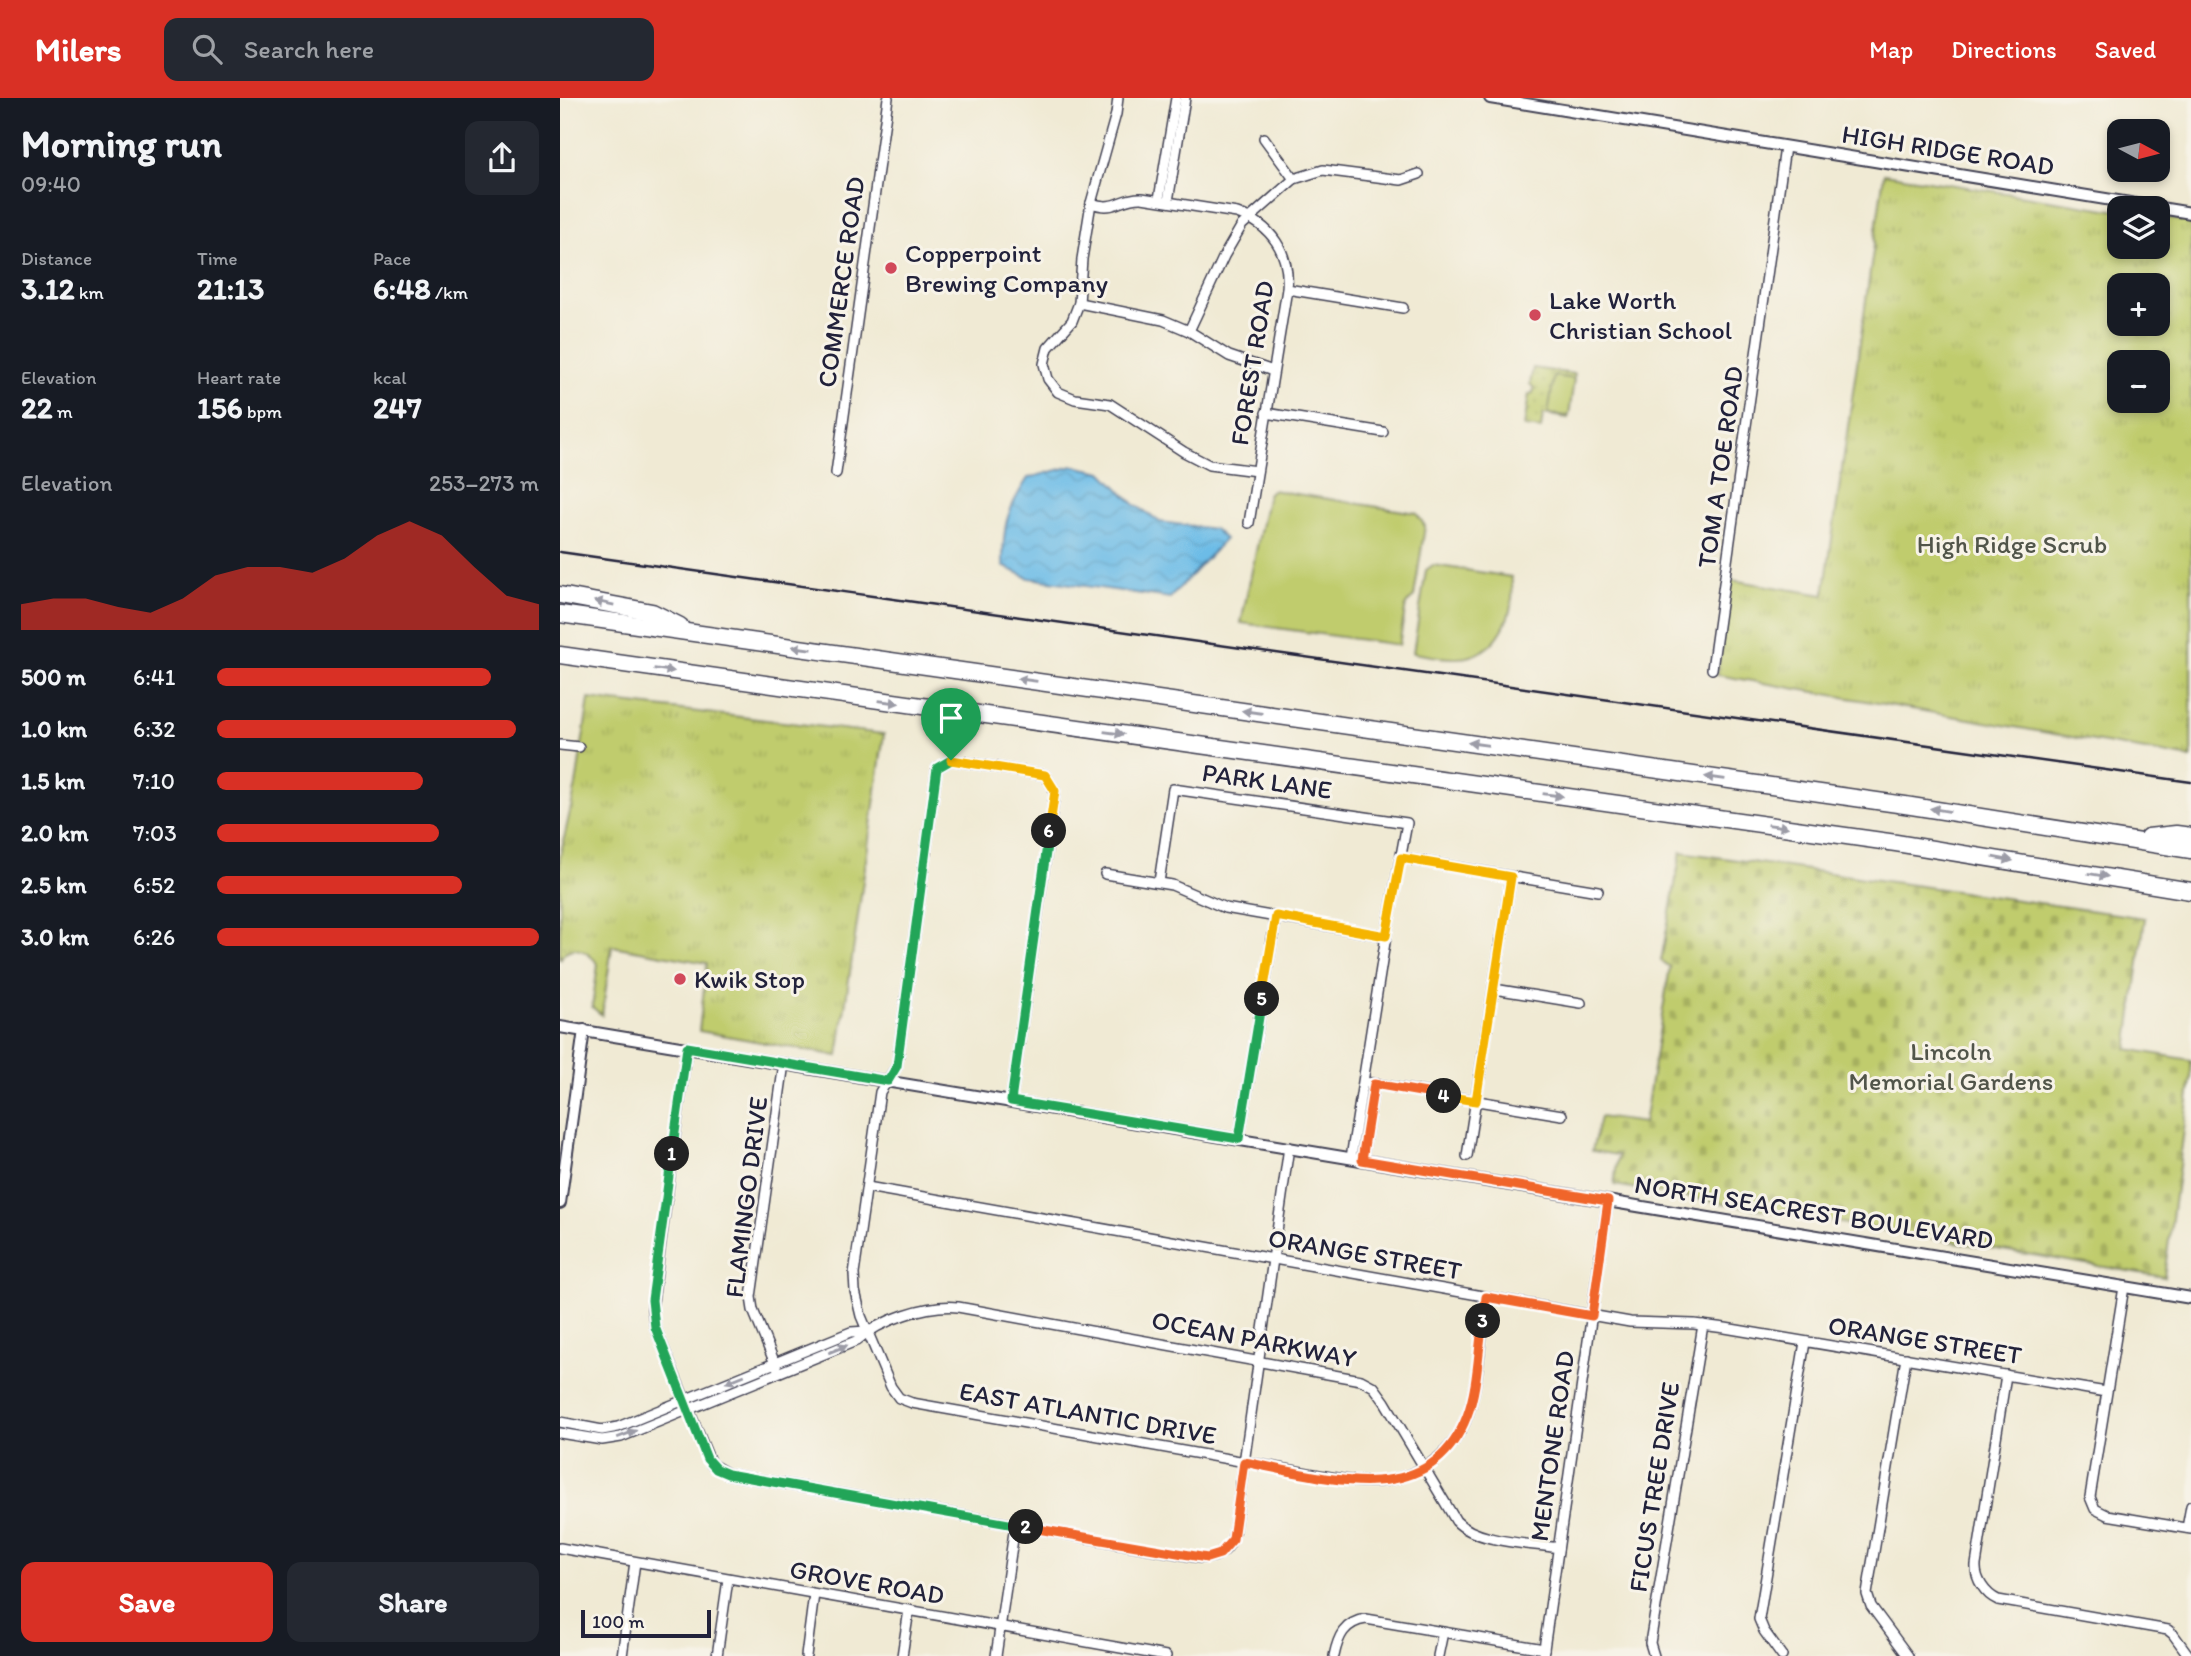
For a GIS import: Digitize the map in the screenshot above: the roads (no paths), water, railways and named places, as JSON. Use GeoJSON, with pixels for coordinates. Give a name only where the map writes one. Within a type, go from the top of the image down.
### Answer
{"type":"FeatureCollection","features":[{"type":"Feature","properties":{"kind":"highway"},"geometry":{"type":"LineString","coordinates":[[560,595],[652,612],[691,632]]}},
{"type":"Feature","properties":{"kind":"highway"},"geometry":{"type":"LineString","coordinates":[[560,614],[1877,801],[2191,850]]}},
{"type":"Feature","properties":{"kind":"highway"},"geometry":{"type":"LineString","coordinates":[[560,655],[1920,846],[2191,891]]}},
{"type":"Feature","properties":{"kind":"highway"},"geometry":{"type":"LineString","coordinates":[[560,661],[596,660]]}},
{"type":"Feature","properties":{"kind":"highway"},"geometry":{"type":"LineString","coordinates":[[2129,839],[2176,834],[2191,836]]}},
{"type":"Feature","properties":{"kind":"highway"},"geometry":{"type":"LineString","coordinates":[[2173,888],[2191,899]]}},
{"type":"Feature","properties":{"kind":"street","name":"COMMERCE ROAD"},"geometry":{"type":"LineString","coordinates":[[836,473],[888,98]]}},
{"type":"Feature","properties":{"kind":"street"},"geometry":{"type":"LineString","coordinates":[[1118,98],[1091,203],[1082,259],[1079,303],[1072,321],[1048,348],[1044,364],[1048,380],[1058,392],[1075,399],[1110,404],[1209,465],[1257,471]]}},
{"type":"Feature","properties":{"kind":"street"},"geometry":{"type":"LineString","coordinates":[[1175,132],[1176,98]]}},
{"type":"Feature","properties":{"kind":"street"},"geometry":{"type":"LineString","coordinates":[[1163,200],[1175,132],[1185,98]]}},
{"type":"Feature","properties":{"kind":"street","name":"HIGH RIDGE ROAD"},"geometry":{"type":"LineString","coordinates":[[1490,98],[2191,213]]}},
{"type":"Feature","properties":{"kind":"street"},"geometry":{"type":"LineString","coordinates":[[1264,138],[1294,179]]}},
{"type":"Feature","properties":{"kind":"street","name":"TOM A TOE ROAD"},"geometry":{"type":"LineString","coordinates":[[1712,669],[1786,147]]}},
{"type":"Feature","properties":{"kind":"street"},"geometry":{"type":"LineString","coordinates":[[1189,331],[1224,256],[1242,225],[1294,179],[1323,170],[1401,180],[1419,174]]}},
{"type":"Feature","properties":{"kind":"street","name":"FOREST ROAD"},"geometry":{"type":"LineString","coordinates":[[1091,203],[1108,207],[1135,197],[1237,214],[1251,219],[1271,235],[1283,253],[1287,267],[1287,289],[1249,523]]}},
{"type":"Feature","properties":{"kind":"street"},"geometry":{"type":"LineString","coordinates":[[1287,289],[1403,308]]}},
{"type":"Feature","properties":{"kind":"street"},"geometry":{"type":"LineString","coordinates":[[1079,303],[1163,320],[1189,331],[1229,356],[1273,371]]}},
{"type":"Feature","properties":{"kind":"street"},"geometry":{"type":"LineString","coordinates":[[1266,413],[1383,432]]}},
{"type":"Feature","properties":{"kind":"street"},"geometry":{"type":"LineString","coordinates":[[560,745],[579,747]]}},
{"type":"Feature","properties":{"kind":"street","name":"EAST ATLANTIC DRIVE"},"geometry":{"type":"LineString","coordinates":[[1011,1101],[1055,791],[1045,775],[951,760],[937,768],[897,1066],[880,1092],[854,1283],[856,1300],[867,1331],[891,1387],[905,1401],[1367,1483],[1396,1480],[1425,1467],[1450,1445],[1468,1414],[1486,1297]]}},
{"type":"Feature","properties":{"kind":"street","name":"PARK LANE"},"geometry":{"type":"LineString","coordinates":[[1159,883],[1173,789],[1407,822],[1401,858]]}},
{"type":"Feature","properties":{"kind":"street"},"geometry":{"type":"LineString","coordinates":[[1356,1159],[1367,1126],[1369,1083],[1386,936],[1401,858],[1598,891]]}},
{"type":"Feature","properties":{"kind":"street"},"geometry":{"type":"LineString","coordinates":[[1104,874],[1185,890],[1225,908],[1386,936]]}},
{"type":"Feature","properties":{"kind":"street"},"geometry":{"type":"LineString","coordinates":[[1467,1156],[1511,877]]}},
{"type":"Feature","properties":{"kind":"street"},"geometry":{"type":"LineString","coordinates":[[1239,1139],[1276,916]]}},
{"type":"Feature","properties":{"kind":"street"},"geometry":{"type":"LineString","coordinates":[[1494,989],[1581,1003]]}},
{"type":"Feature","properties":{"kind":"street","name":"NORTH SEACREST BOULEVARD"},"geometry":{"type":"LineString","coordinates":[[560,1027],[2191,1298]]}},
{"type":"Feature","properties":{"kind":"street"},"geometry":{"type":"LineString","coordinates":[[560,1203],[584,1030]]}},
{"type":"Feature","properties":{"kind":"street"},"geometry":{"type":"LineString","coordinates":[[687,1047],[652,1309],[655,1327],[707,1459],[722,1472],[1201,1558],[1214,1557],[1225,1550],[1234,1533],[1289,1147]]}},
{"type":"Feature","properties":{"kind":"street","name":"FLAMINGO DRIVE"},"geometry":{"type":"LineString","coordinates":[[777,1368],[753,1311],[751,1297],[784,1063]]}},
{"type":"Feature","properties":{"kind":"street"},"geometry":{"type":"LineString","coordinates":[[1369,1083],[1562,1115]]}},
{"type":"Feature","properties":{"kind":"street"},"geometry":{"type":"LineString","coordinates":[[1356,1159],[1356,1125],[1369,1083]]}},
{"type":"Feature","properties":{"kind":"street"},"geometry":{"type":"LineString","coordinates":[[1356,1125],[1367,1126]]}},
{"type":"Feature","properties":{"kind":"street","name":"ORANGE STREET"},"geometry":{"type":"LineString","coordinates":[[867,1187],[1592,1316],[1637,1323],[1703,1325],[2106,1392]]}},
{"type":"Feature","properties":{"kind":"street","name":"MENTONE ROAD"},"geometry":{"type":"LineString","coordinates":[[1544,1652],[1608,1201]]}},
{"type":"Feature","properties":{"kind":"street"},"geometry":{"type":"LineString","coordinates":[[2124,1287],[2090,1490],[2092,1503],[2101,1513],[2107,1515],[2189,1529],[2191,1506]]}},
{"type":"Feature","properties":{"kind":"street","name":"OCEAN PARKWAY"},"geometry":{"type":"LineString","coordinates":[[560,1422],[612,1429],[777,1368],[851,1332],[867,1331],[923,1309],[941,1306],[1351,1377],[1369,1384],[1385,1402],[1462,1527],[1484,1536],[1558,1548]]}},
{"type":"Feature","properties":{"kind":"street","name":"FICUS TREE DRIVE"},"geometry":{"type":"LineString","coordinates":[[1654,1656],[1650,1643],[1703,1325]]}},
{"type":"Feature","properties":{"kind":"street"},"geometry":{"type":"LineString","coordinates":[[1782,1656],[1759,1619],[1805,1342]]}},
{"type":"Feature","properties":{"kind":"street"},"geometry":{"type":"LineString","coordinates":[[1906,1358],[1867,1594],[1871,1606],[1908,1656]]}},
{"type":"Feature","properties":{"kind":"street"},"geometry":{"type":"LineString","coordinates":[[2006,1375],[1976,1564],[1977,1577],[1998,1600],[2168,1630],[2189,1656]]}},
{"type":"Feature","properties":{"kind":"street","name":"OCEAN PARKWAY"},"geometry":{"type":"LineString","coordinates":[[560,1433],[615,1439],[685,1404]]}},
{"type":"Feature","properties":{"kind":"street"},"geometry":{"type":"LineString","coordinates":[[996,1656],[1015,1525]]}},
{"type":"Feature","properties":{"kind":"street","name":"GROVE ROAD"},"geometry":{"type":"LineString","coordinates":[[560,1548],[909,1610],[1112,1651],[1166,1656]]}},
{"type":"Feature","properties":{"kind":"street"},"geometry":{"type":"LineString","coordinates":[[622,1656],[635,1562]]}},
{"type":"Feature","properties":{"kind":"street"},"geometry":{"type":"LineString","coordinates":[[717,1656],[728,1578]]}},
{"type":"Feature","properties":{"kind":"street"},"geometry":{"type":"LineString","coordinates":[[806,1656],[814,1594]]}},
{"type":"Feature","properties":{"kind":"street"},"geometry":{"type":"LineString","coordinates":[[902,1656],[909,1610]]}},
{"type":"Feature","properties":{"kind":"street"},"geometry":{"type":"LineString","coordinates":[[1334,1656],[1338,1639],[1345,1629],[1354,1622],[1366,1619],[1544,1652]]}},
{"type":"Feature","properties":{"kind":"street"},"geometry":{"type":"LineString","coordinates":[[1438,1656],[1443,1632]]}},
{"type":"Feature","properties":{"kind":"water"},"geometry":{"type":"Polygon","coordinates":[[[1073,466],[1102,472],[1134,504],[1160,522],[1214,529],[1225,539],[1170,598],[1029,578],[1003,566],[1007,519],[1028,478],[1073,466]]]}},
{"type":"Feature","properties":{"kind":"railway"},"geometry":{"type":"LineString","coordinates":[[560,552],[2191,782]]}},
{"type":"Feature","properties":{"kind":"place","name":"Copperpoint Brewing Company"},"geometry":{"type":"Point","coordinates":[891,268]}},
{"type":"Feature","properties":{"kind":"place","name":"Lake Worth Christian School"},"geometry":{"type":"Point","coordinates":[1535,315]}},
{"type":"Feature","properties":{"kind":"place","name":"Kwik Stop"},"geometry":{"type":"Point","coordinates":[680,979]}},
{"type":"Feature","properties":{"kind":"park label","name":"High Ridge Scrub"},"geometry":{"type":"Point","coordinates":[2012,544]}},
{"type":"Feature","properties":{"kind":"park label","name":"Lincoln Memorial Gardens"},"geometry":{"type":"Point","coordinates":[1951,1066]}}]}
